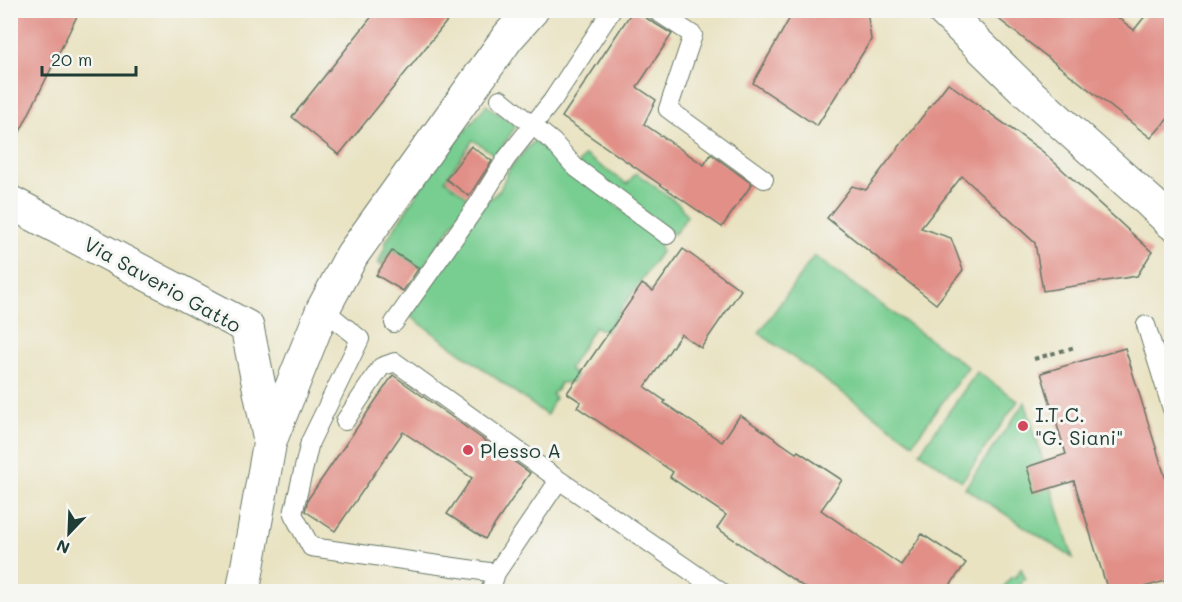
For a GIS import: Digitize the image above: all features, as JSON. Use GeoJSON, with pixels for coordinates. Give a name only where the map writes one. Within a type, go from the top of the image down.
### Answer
{"type":"FeatureCollection","features":[{"type":"Feature","properties":{"kind":"street"},"geometry":{"type":"LineString","coordinates":[[243,591],[270,441],[323,309],[352,255],[508,37],[532,10]]}},
{"type":"Feature","properties":{"kind":"street"},"geometry":{"type":"LineString","coordinates":[[943,10],[1026,91],[1172,223]]}},
{"type":"Feature","properties":{"kind":"street"},"geometry":{"type":"LineString","coordinates":[[951,10],[1026,83],[1172,213]]}},
{"type":"Feature","properties":{"kind":"street","name":"Via Saverio Gatto"},"geometry":{"type":"LineString","coordinates":[[10,202],[247,327],[270,441]]}},
{"type":"Feature","properties":{"kind":"lane"},"geometry":{"type":"LineString","coordinates":[[394,324],[506,159],[552,101],[612,10]]}},
{"type":"Feature","properties":{"kind":"lane"},"geometry":{"type":"LineString","coordinates":[[655,10],[693,35],[668,109],[764,179]]}},
{"type":"Feature","properties":{"kind":"lane"},"geometry":{"type":"LineString","coordinates":[[500,99],[553,142],[575,167],[667,235]]}},
{"type":"Feature","properties":{"kind":"lane"},"geometry":{"type":"LineString","coordinates":[[323,309],[360,339],[310,442],[293,514],[311,547],[496,573]]}},
{"type":"Feature","properties":{"kind":"lane"},"geometry":{"type":"LineString","coordinates":[[1146,325],[1172,409]]}},
{"type":"Feature","properties":{"kind":"lane"},"geometry":{"type":"LineString","coordinates":[[345,421],[381,368],[395,362],[559,480],[721,591]]}},
{"type":"Feature","properties":{"kind":"lane"},"geometry":{"type":"LineString","coordinates":[[490,591],[496,573],[559,480]]}},
{"type":"Feature","properties":{"kind":"path"},"geometry":{"type":"LineString","coordinates":[[1034,359],[1075,347]]}},
{"type":"Feature","properties":{"kind":"green space"},"geometry":{"type":"Polygon","coordinates":[[[486,105],[516,126],[496,156],[473,140],[445,180],[470,199],[422,269],[392,249],[381,265],[378,264],[385,243],[424,182],[486,105]]]}},
{"type":"Feature","properties":{"kind":"green space"},"geometry":{"type":"Polygon","coordinates":[[[534,141],[659,239],[661,252],[605,332],[595,326],[569,369],[576,375],[572,382],[560,383],[552,394],[555,398],[547,415],[410,316],[484,204],[500,190],[509,169],[534,141]]]}},
{"type":"Feature","properties":{"kind":"green space"},"geometry":{"type":"Polygon","coordinates":[[[585,155],[627,184],[636,173],[679,204],[687,216],[678,230],[674,234],[578,164],[585,155]]]}},
{"type":"Feature","properties":{"kind":"green space"},"geometry":{"type":"Polygon","coordinates":[[[814,256],[968,367],[913,443],[759,333],[814,256]]]}},
{"type":"Feature","properties":{"kind":"green space"},"geometry":{"type":"Polygon","coordinates":[[[977,372],[1018,401],[962,481],[920,452],[977,372]]]}},
{"type":"Feature","properties":{"kind":"green space"},"geometry":{"type":"Polygon","coordinates":[[[1025,402],[1073,558],[965,488],[1025,402]]]}},
{"type":"Feature","properties":{"kind":"green space"},"geometry":{"type":"Polygon","coordinates":[[[1021,568],[1025,578],[1016,591],[1001,591],[1011,577],[1016,577],[1021,568]]]}},
{"type":"Feature","properties":{"kind":"building"},"geometry":{"type":"Polygon","coordinates":[[[10,10],[80,10],[10,152],[10,10]]]}},
{"type":"Feature","properties":{"kind":"building"},"geometry":{"type":"Polygon","coordinates":[[[377,10],[456,10],[339,155],[292,117],[377,10]]]}},
{"type":"Feature","properties":{"kind":"building"},"geometry":{"type":"Polygon","coordinates":[[[633,10],[672,34],[637,87],[656,100],[644,124],[704,165],[711,154],[752,184],[722,227],[562,117],[633,10]]]}},
{"type":"Feature","properties":{"kind":"building"},"geometry":{"type":"Polygon","coordinates":[[[803,10],[867,10],[871,40],[817,126],[753,83],[791,16],[803,13],[803,10]]]}},
{"type":"Feature","properties":{"kind":"building"},"geometry":{"type":"Polygon","coordinates":[[[987,10],[1108,10],[1134,30],[1150,10],[1172,10],[1172,114],[1151,138],[987,10]]]}},
{"type":"Feature","properties":{"kind":"building"},"geometry":{"type":"Polygon","coordinates":[[[948,83],[1042,151],[1152,252],[1137,276],[1043,291],[1035,243],[962,176],[921,228],[951,238],[963,270],[936,304],[827,218],[852,186],[866,190],[948,83]]]}},
{"type":"Feature","properties":{"kind":"building"},"geometry":{"type":"Polygon","coordinates":[[[471,146],[492,161],[469,196],[446,179],[471,146]]]}},
{"type":"Feature","properties":{"kind":"building"},"geometry":{"type":"Polygon","coordinates":[[[683,249],[741,290],[701,348],[681,334],[645,387],[665,401],[664,403],[722,442],[740,415],[796,453],[798,451],[842,480],[821,510],[901,565],[922,534],[966,563],[946,591],[810,591],[717,528],[726,515],[670,477],[673,472],[577,407],[581,402],[567,393],[642,284],[653,291],[683,249]]]}},
{"type":"Feature","properties":{"kind":"building"},"geometry":{"type":"Polygon","coordinates":[[[392,251],[419,268],[403,291],[376,275],[392,251]]]}},
{"type":"Feature","properties":{"kind":"building"},"geometry":{"type":"Polygon","coordinates":[[[1125,348],[1172,499],[1172,579],[1131,591],[1108,591],[1074,481],[1035,493],[1027,467],[1066,454],[1041,373],[1125,348]]]}},
{"type":"Feature","properties":{"kind":"building","name":"Plesso A"},"geometry":{"type":"Polygon","coordinates":[[[393,375],[530,473],[485,539],[447,514],[472,478],[403,432],[335,531],[305,511],[308,499],[393,375]]]}},
{"type":"Feature","properties":{"kind":"place","name":"I.T.C. \"G. Siani\""},"geometry":{"type":"Point","coordinates":[1023,426]}},
{"type":"Feature","properties":{"kind":"place","name":"Plesso A"},"geometry":{"type":"Point","coordinates":[468,450]}}]}
